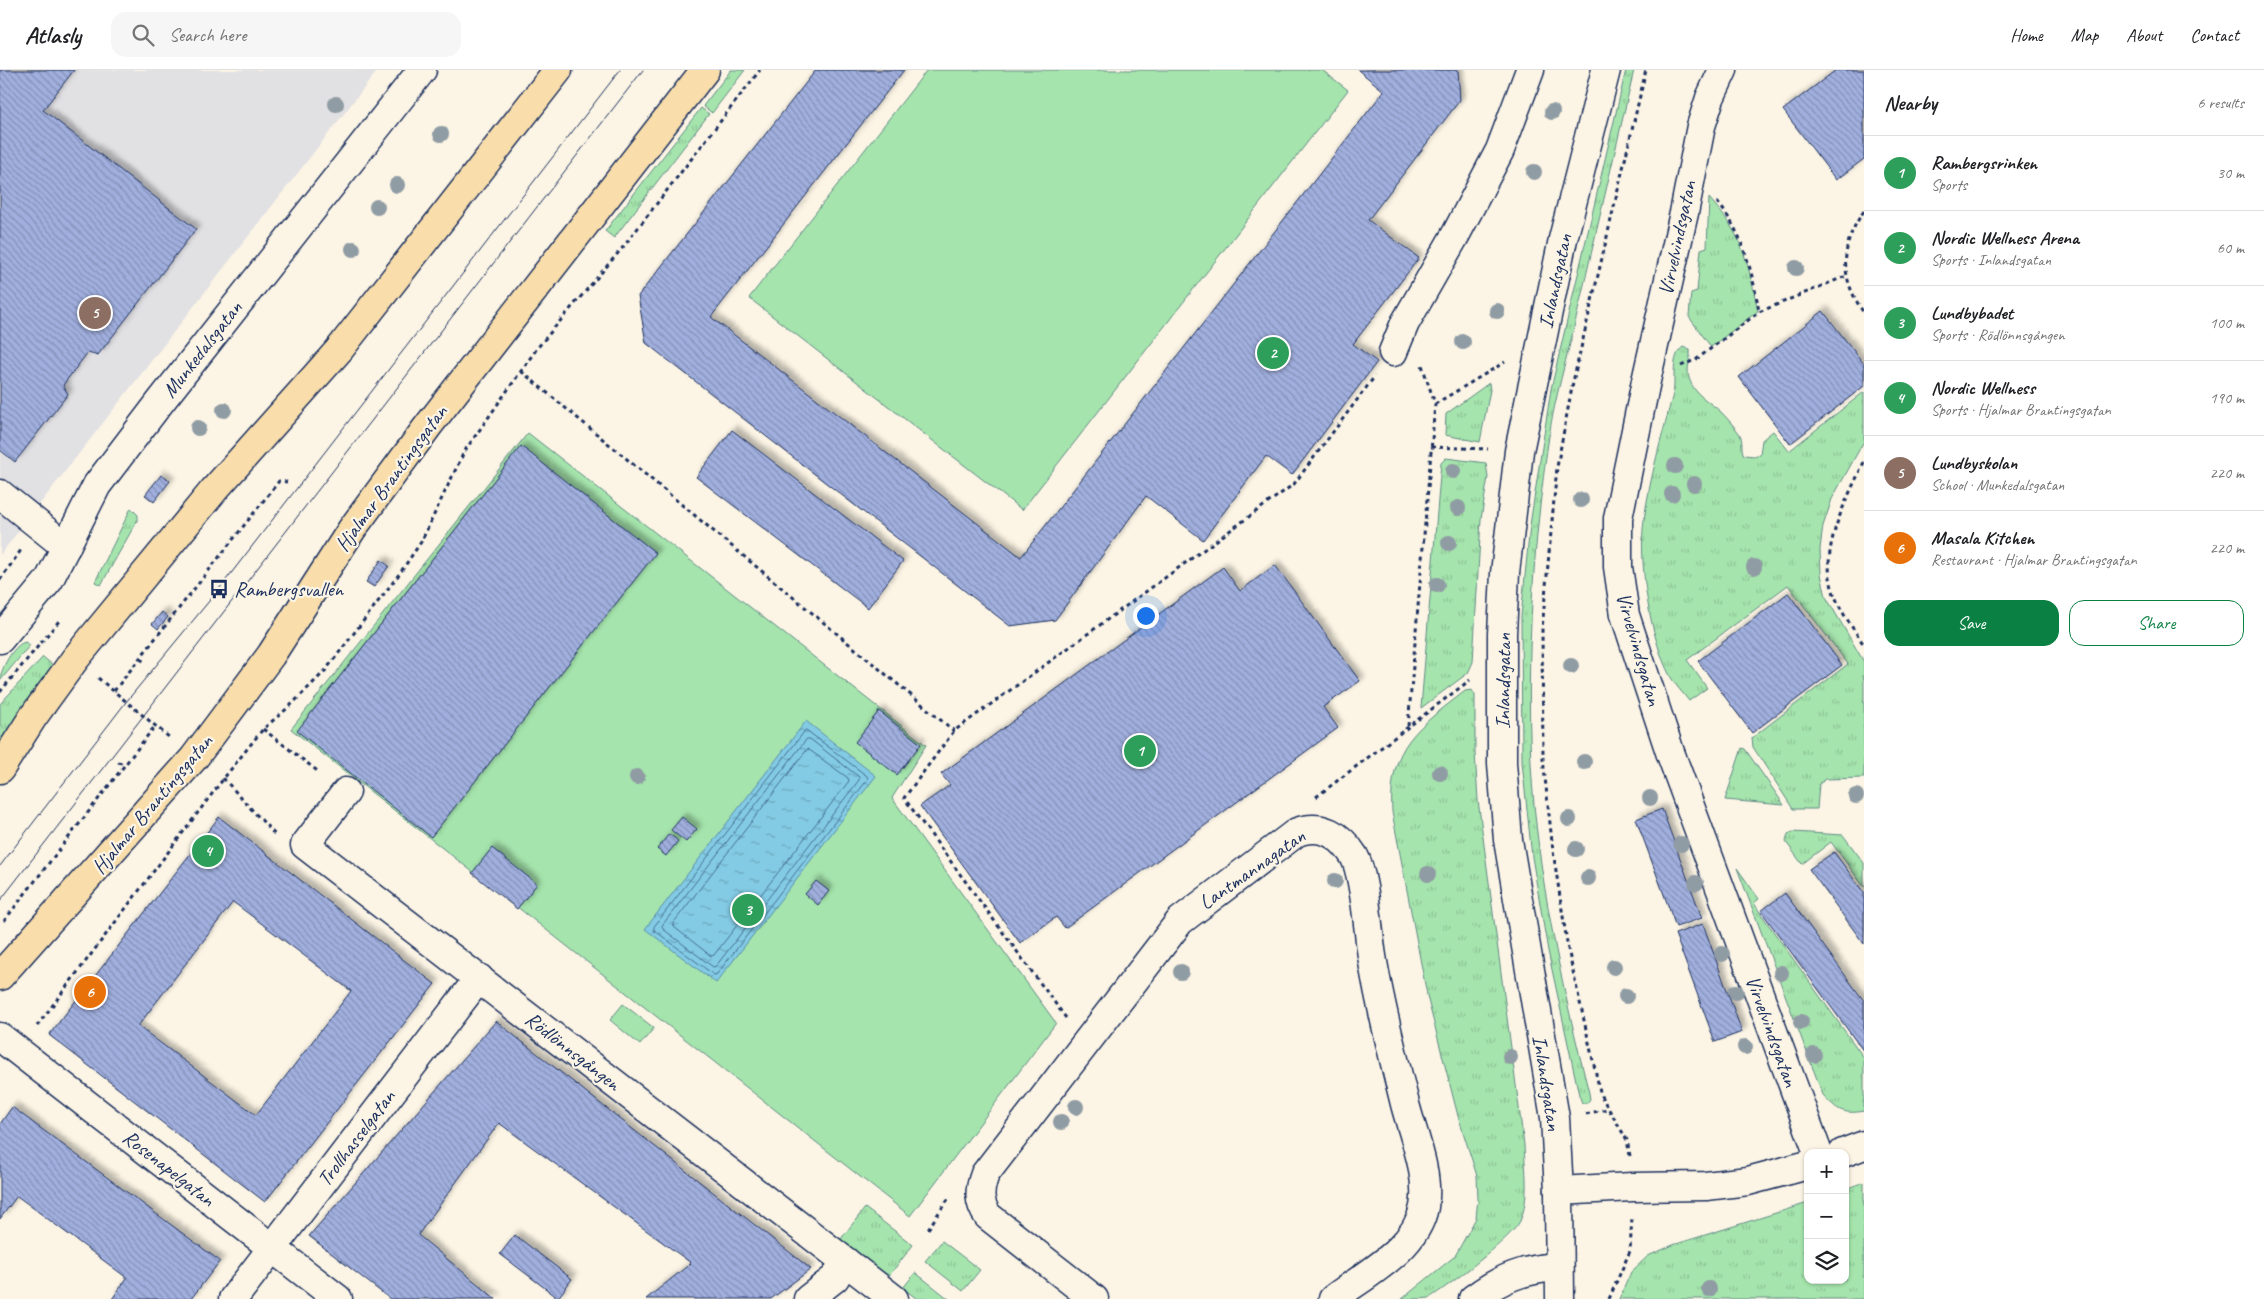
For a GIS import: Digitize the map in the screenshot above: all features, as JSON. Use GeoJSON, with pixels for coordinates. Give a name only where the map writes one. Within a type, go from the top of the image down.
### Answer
{"type":"FeatureCollection","features":[{"type":"Feature","properties":{"kind":"main road"},"geometry":{"type":"LineString","coordinates":[[0,769],[33,717],[76,659],[214,490],[339,350],[558,70]]}},
{"type":"Feature","properties":{"kind":"main road","name":"Hjalmar Brantingsgatan"},"geometry":{"type":"LineString","coordinates":[[0,976],[194,758],[271,655],[352,529],[369,506],[705,70]]}},
{"type":"Feature","properties":{"kind":"street","name":"Munkedalsgatan"},"geometry":{"type":"LineString","coordinates":[[0,639],[49,580],[97,485],[173,385],[422,70]]}},
{"type":"Feature","properties":{"kind":"street"},"geometry":{"type":"LineString","coordinates":[[1392,352],[1404,323],[1456,234],[1500,150],[1530,70]]}},
{"type":"Feature","properties":{"kind":"street","name":"Inlandsgatan"},"geometry":{"type":"LineString","coordinates":[[1560,1299],[1558,1267],[1559,1192],[1555,1118],[1508,840],[1502,763],[1504,590],[1512,503],[1533,376],[1563,239],[1606,70]]}},
{"type":"Feature","properties":{"kind":"street","name":"Virvelvindsgatan"},"geometry":{"type":"LineString","coordinates":[[1723,70],[1710,98],[1691,172],[1684,213],[1646,381],[1618,518],[1618,566],[1625,615],[1670,752],[1817,1149]]}},
{"type":"Feature","properties":{"kind":"street"},"geometry":{"type":"LineString","coordinates":[[0,494],[66,546]]}},
{"type":"Feature","properties":{"kind":"street","name":"Rödlönnsgången"},"geometry":{"type":"LineString","coordinates":[[346,792],[305,844],[894,1299]]}},
{"type":"Feature","properties":{"kind":"street","name":"Lantmannagatan"},"geometry":{"type":"LineString","coordinates":[[1094,1299],[988,1216],[982,1208],[980,1198],[980,1186],[985,1174],[1180,921],[1297,832],[1308,828],[1319,828],[1332,834],[1354,857],[1360,872],[1372,958],[1386,1029],[1425,1188],[1424,1208],[1406,1241],[1392,1256],[1333,1299]]}},
{"type":"Feature","properties":{"kind":"street","name":"Trollhasselgatan"},"geometry":{"type":"LineString","coordinates":[[233,1299],[479,978]]}},
{"type":"Feature","properties":{"kind":"street","name":"Rosenapelgatan"},"geometry":{"type":"LineString","coordinates":[[9,1044],[338,1299]]}},
{"type":"Feature","properties":{"kind":"street"},"geometry":{"type":"LineString","coordinates":[[1849,1151],[1864,1145]]}},
{"type":"Feature","properties":{"kind":"street"},"geometry":{"type":"LineString","coordinates":[[1559,1192],[1632,1187],[1706,1186],[1748,1181],[1804,1166]]}},
{"type":"Feature","properties":{"kind":"street"},"geometry":{"type":"LineString","coordinates":[[808,1299],[835,1278],[845,1261]]}},
{"type":"Feature","properties":{"kind":"street"},"geometry":{"type":"LineString","coordinates":[[1473,1299],[1518,1273],[1538,1268],[1558,1267]]}},
{"type":"Feature","properties":{"kind":"path"},"geometry":{"type":"LineString","coordinates":[[9,1044],[264,730],[325,671],[400,573],[421,542],[464,452],[538,347],[624,246],[760,70]]}},
{"type":"Feature","properties":{"kind":"path"},"geometry":{"type":"LineString","coordinates":[[1591,1058],[1568,949],[1552,851],[1543,759],[1542,629],[1557,467],[1573,382],[1646,70]]}},
{"type":"Feature","properties":{"kind":"path"},"geometry":{"type":"LineString","coordinates":[[1691,172],[1729,215],[1752,272],[1759,312]]}},
{"type":"Feature","properties":{"kind":"path"},"geometry":{"type":"LineString","coordinates":[[1864,213],[1851,233],[1845,254],[1846,276],[1856,301],[1864,313]]}},
{"type":"Feature","properties":{"kind":"path"},"geometry":{"type":"LineString","coordinates":[[1646,381],[1697,359],[1759,312],[1846,276]]}},
{"type":"Feature","properties":{"kind":"path"},"geometry":{"type":"LineString","coordinates":[[1069,1022],[904,798],[954,731],[1294,484],[1392,352]]}},
{"type":"Feature","properties":{"kind":"path"},"geometry":{"type":"LineString","coordinates":[[1435,404],[1507,361]]}},
{"type":"Feature","properties":{"kind":"path"},"geometry":{"type":"LineString","coordinates":[[521,371],[954,731]]}},
{"type":"Feature","properties":{"kind":"path"},"geometry":{"type":"LineString","coordinates":[[1408,726],[1435,404],[1427,376]]}},
{"type":"Feature","properties":{"kind":"path"},"geometry":{"type":"LineString","coordinates":[[1431,447],[1498,450]]}},
{"type":"Feature","properties":{"kind":"path"},"geometry":{"type":"LineString","coordinates":[[1864,462],[1842,509],[1833,535],[1828,558],[1830,582],[1838,602],[1864,645]]}},
{"type":"Feature","properties":{"kind":"path"},"geometry":{"type":"LineString","coordinates":[[114,691],[279,481],[287,482]]}},
{"type":"Feature","properties":{"kind":"path"},"geometry":{"type":"LineString","coordinates":[[20,615],[76,659],[194,758],[224,778],[280,840]]}},
{"type":"Feature","properties":{"kind":"path"},"geometry":{"type":"LineString","coordinates":[[140,659],[145,662]]}},
{"type":"Feature","properties":{"kind":"path"},"geometry":{"type":"LineString","coordinates":[[0,926],[155,726]]}},
{"type":"Feature","properties":{"kind":"path"},"geometry":{"type":"LineString","coordinates":[[264,730],[346,792]]}},
{"type":"Feature","properties":{"kind":"path"},"geometry":{"type":"LineString","coordinates":[[118,762],[125,764]]}},
{"type":"Feature","properties":{"kind":"shaded area"},"geometry":{"type":"Polygon","coordinates":[[[0,70],[378,70],[0,555],[0,70]]]}},
{"type":"Feature","properties":{"kind":"green space"},"geometry":{"type":"Polygon","coordinates":[[[731,70],[745,70],[712,113],[703,106],[731,70]]]}},
{"type":"Feature","properties":{"kind":"green space"},"geometry":{"type":"Polygon","coordinates":[[[927,70],[1322,70],[1348,90],[1022,510],[749,298],[927,70]]]}},
{"type":"Feature","properties":{"kind":"green space"},"geometry":{"type":"Polygon","coordinates":[[[1626,70],[1634,70],[1549,436],[1535,559],[1530,641],[1529,682],[1534,806],[1552,930],[1590,1099],[1587,1103],[1582,1103],[1548,951],[1532,857],[1522,762],[1521,617],[1530,525],[1551,389],[1626,70]]]}},
{"type":"Feature","properties":{"kind":"green space"},"geometry":{"type":"Polygon","coordinates":[[[701,108],[709,114],[614,238],[605,231],[701,108]]]}},
{"type":"Feature","properties":{"kind":"green space"},"geometry":{"type":"Polygon","coordinates":[[[1709,198],[1729,223],[1740,243],[1748,266],[1758,311],[1711,347],[1689,317],[1691,293],[1697,291],[1701,249],[1707,247],[1709,198]]]}},
{"type":"Feature","properties":{"kind":"green space"},"geometry":{"type":"Polygon","coordinates":[[[1683,347],[1690,350],[1688,371],[1691,384],[1737,430],[1741,438],[1744,455],[1754,456],[1760,454],[1762,440],[1773,431],[1789,451],[1864,392],[1864,441],[1832,499],[1823,526],[1820,549],[1821,574],[1826,597],[1864,662],[1864,778],[1826,779],[1819,784],[1817,809],[1793,809],[1753,747],[1752,738],[1848,664],[1788,585],[1687,660],[1707,688],[1689,701],[1670,676],[1657,642],[1651,621],[1644,578],[1644,520],[1653,472],[1674,389],[1676,356],[1683,347]]]}},
{"type":"Feature","properties":{"kind":"green space"},"geometry":{"type":"Polygon","coordinates":[[[1489,383],[1490,390],[1480,442],[1445,435],[1446,414],[1489,383]]]}},
{"type":"Feature","properties":{"kind":"green space"},"geometry":{"type":"Polygon","coordinates":[[[528,433],[926,745],[892,798],[1056,1023],[910,1216],[291,729],[528,433]]]}},
{"type":"Feature","properties":{"kind":"green space"},"geometry":{"type":"Polygon","coordinates":[[[1446,458],[1486,463],[1488,477],[1481,519],[1473,662],[1468,673],[1421,708],[1441,463],[1446,458]]]}},
{"type":"Feature","properties":{"kind":"green space"},"geometry":{"type":"Polygon","coordinates":[[[131,508],[138,515],[138,519],[101,585],[95,582],[131,508]]]}},
{"type":"Feature","properties":{"kind":"green space"},"geometry":{"type":"Polygon","coordinates":[[[25,642],[30,645],[0,681],[8,658],[20,644],[25,642]]]}},
{"type":"Feature","properties":{"kind":"green space"},"geometry":{"type":"Polygon","coordinates":[[[43,657],[55,667],[0,746],[0,704],[43,657]]]}},
{"type":"Feature","properties":{"kind":"green space"},"geometry":{"type":"Polygon","coordinates":[[[1472,690],[1475,695],[1475,753],[1478,800],[1524,1145],[1525,1203],[1520,1221],[1515,1228],[1493,1250],[1463,1274],[1429,1298],[1402,1299],[1455,1256],[1476,1218],[1478,1198],[1477,1176],[1458,1116],[1428,1000],[1392,812],[1392,789],[1395,770],[1409,740],[1433,716],[1465,691],[1472,690]]]}},
{"type":"Feature","properties":{"kind":"green space"},"geometry":{"type":"Polygon","coordinates":[[[1742,748],[1745,749],[1784,805],[1725,800],[1742,748]]]}},
{"type":"Feature","properties":{"kind":"green space"},"geometry":{"type":"Polygon","coordinates":[[[1793,832],[1843,835],[1864,863],[1864,887],[1831,842],[1802,864],[1786,842],[1788,834],[1793,832]]]}},
{"type":"Feature","properties":{"kind":"green space"},"geometry":{"type":"Polygon","coordinates":[[[1737,868],[1759,899],[1754,903],[1761,914],[1864,1058],[1864,1111],[1845,1112],[1837,1108],[1823,1095],[1737,868]]]}},
{"type":"Feature","properties":{"kind":"green space"},"geometry":{"type":"Polygon","coordinates":[[[623,1004],[654,1028],[640,1045],[610,1020],[623,1004]]]}},
{"type":"Feature","properties":{"kind":"green space"},"geometry":{"type":"Polygon","coordinates":[[[1864,1182],[1864,1299],[1619,1299],[1631,1272],[1648,1256],[1673,1245],[1804,1204],[1804,1284],[1849,1284],[1849,1188],[1864,1182]]]}},
{"type":"Feature","properties":{"kind":"green space"},"geometry":{"type":"Polygon","coordinates":[[[865,1208],[913,1245],[888,1277],[840,1240],[865,1208]]]}},
{"type":"Feature","properties":{"kind":"green space"},"geometry":{"type":"Polygon","coordinates":[[[942,1241],[980,1270],[963,1291],[925,1261],[942,1241]]]}},
{"type":"Feature","properties":{"kind":"green space"},"geometry":{"type":"Polygon","coordinates":[[[915,1273],[949,1299],[917,1299],[903,1288],[915,1273]]]}},
{"type":"Feature","properties":{"kind":"water"},"geometry":{"type":"Polygon","coordinates":[[[806,721],[876,776],[716,983],[645,929],[806,721]]]}},
{"type":"Feature","properties":{"kind":"building"},"geometry":{"type":"Polygon","coordinates":[[[0,70],[74,70],[43,110],[196,229],[98,355],[88,352],[63,385],[68,394],[15,462],[0,450],[0,70]]]}},
{"type":"Feature","properties":{"kind":"building"},"geometry":{"type":"Polygon","coordinates":[[[816,70],[904,70],[711,317],[1021,557],[1384,91],[1358,70],[1458,70],[1460,100],[1368,220],[1419,258],[1353,344],[1377,362],[1292,475],[1266,456],[1203,540],[1146,496],[1055,620],[1010,626],[646,343],[638,296],[816,70]]]}},
{"type":"Feature","properties":{"kind":"building"},"geometry":{"type":"Polygon","coordinates":[[[1836,70],[1864,70],[1864,159],[1836,180],[1783,110],[1836,70]]]}},
{"type":"Feature","properties":{"kind":"building"},"geometry":{"type":"Polygon","coordinates":[[[1823,311],[1864,364],[1864,386],[1790,444],[1739,377],[1823,311]]]}},
{"type":"Feature","properties":{"kind":"building"},"geometry":{"type":"Polygon","coordinates":[[[732,430],[903,561],[868,608],[696,477],[732,430]]]}},
{"type":"Feature","properties":{"kind":"building"},"geometry":{"type":"Polygon","coordinates":[[[521,446],[656,553],[431,837],[297,731],[521,446]]]}},
{"type":"Feature","properties":{"kind":"building"},"geometry":{"type":"Polygon","coordinates":[[[161,475],[170,481],[154,502],[145,495],[161,475]]]}},
{"type":"Feature","properties":{"kind":"building"},"geometry":{"type":"Polygon","coordinates":[[[381,560],[389,566],[374,587],[366,582],[381,560]]]}},
{"type":"Feature","properties":{"kind":"building"},"geometry":{"type":"Polygon","coordinates":[[[1275,565],[1360,681],[1323,707],[1338,728],[1065,928],[1056,917],[1020,943],[920,806],[950,785],[941,774],[1223,567],[1240,591],[1275,565]]]}},
{"type":"Feature","properties":{"kind":"building"},"geometry":{"type":"Polygon","coordinates":[[[1788,593],[1842,665],[1752,733],[1698,661],[1788,593]]]}},
{"type":"Feature","properties":{"kind":"building"},"geometry":{"type":"Polygon","coordinates":[[[162,612],[168,617],[158,629],[152,624],[162,612]]]}},
{"type":"Feature","properties":{"kind":"building"},"geometry":{"type":"Polygon","coordinates":[[[879,711],[921,744],[897,775],[855,742],[879,711]]]}},
{"type":"Feature","properties":{"kind":"building"},"geometry":{"type":"Polygon","coordinates":[[[1662,809],[1702,918],[1676,927],[1636,819],[1662,809]]]}},
{"type":"Feature","properties":{"kind":"building"},"geometry":{"type":"Polygon","coordinates":[[[219,817],[435,984],[265,1202],[49,1035],[219,817]],[[233,902],[138,1026],[256,1115],[351,991],[233,902]]]}},
{"type":"Feature","properties":{"kind":"building"},"geometry":{"type":"Polygon","coordinates":[[[682,817],[697,829],[686,842],[671,830],[682,817]]]}},
{"type":"Feature","properties":{"kind":"building"},"geometry":{"type":"Polygon","coordinates":[[[669,834],[678,841],[666,856],[657,849],[669,834]]]}},
{"type":"Feature","properties":{"kind":"building"},"geometry":{"type":"Polygon","coordinates":[[[492,848],[537,884],[517,909],[472,873],[492,848]]]}},
{"type":"Feature","properties":{"kind":"building"},"geometry":{"type":"Polygon","coordinates":[[[1834,852],[1864,893],[1864,944],[1809,869],[1834,852]]]}},
{"type":"Feature","properties":{"kind":"building"},"geometry":{"type":"Polygon","coordinates":[[[816,881],[829,891],[818,905],[805,894],[816,881]]]}},
{"type":"Feature","properties":{"kind":"building"},"geometry":{"type":"Polygon","coordinates":[[[1785,893],[1864,1001],[1864,1052],[1761,911],[1785,893]]]}},
{"type":"Feature","properties":{"kind":"building"},"geometry":{"type":"Polygon","coordinates":[[[1703,924],[1742,1032],[1715,1042],[1675,934],[1703,924]]]}},
{"type":"Feature","properties":{"kind":"building"},"geometry":{"type":"Polygon","coordinates":[[[496,1021],[811,1269],[771,1299],[646,1299],[691,1263],[499,1123],[418,1235],[496,1299],[390,1299],[309,1236],[496,1021]]]}},
{"type":"Feature","properties":{"kind":"building"},"geometry":{"type":"Polygon","coordinates":[[[12,1107],[220,1261],[191,1299],[112,1299],[127,1278],[17,1196],[0,1219],[0,1124],[12,1107]]]}},
{"type":"Feature","properties":{"kind":"building"},"geometry":{"type":"Polygon","coordinates":[[[515,1235],[572,1279],[558,1298],[500,1254],[515,1235]]]}},
{"type":"Feature","properties":{"kind":"tram line"},"geometry":{"type":"LineString","coordinates":[[0,866],[126,702],[219,589],[620,70]]}},
{"type":"Feature","properties":{"kind":"tram line"},"geometry":{"type":"LineString","coordinates":[[0,901],[643,70]]}},
{"type":"Feature","properties":{"kind":"place","name":"Lundbyskolan"},"geometry":{"type":"Point","coordinates":[95,313]}},
{"type":"Feature","properties":{"kind":"place","name":"Nordic Wellness Arena"},"geometry":{"type":"Point","coordinates":[1273,353]}},
{"type":"Feature","properties":{"kind":"place","name":"Rambergsvallen"},"geometry":{"type":"Point","coordinates":[219,589]}},
{"type":"Feature","properties":{"kind":"place","name":"Rambergsrinken"},"geometry":{"type":"Point","coordinates":[1140,751]}},
{"type":"Feature","properties":{"kind":"place","name":"Nordic Wellness"},"geometry":{"type":"Point","coordinates":[208,851]}},
{"type":"Feature","properties":{"kind":"place","name":"Lundbybadet"},"geometry":{"type":"Point","coordinates":[748,910]}},
{"type":"Feature","properties":{"kind":"place","name":"Masala Kitchen"},"geometry":{"type":"Point","coordinates":[90,992]}}]}
